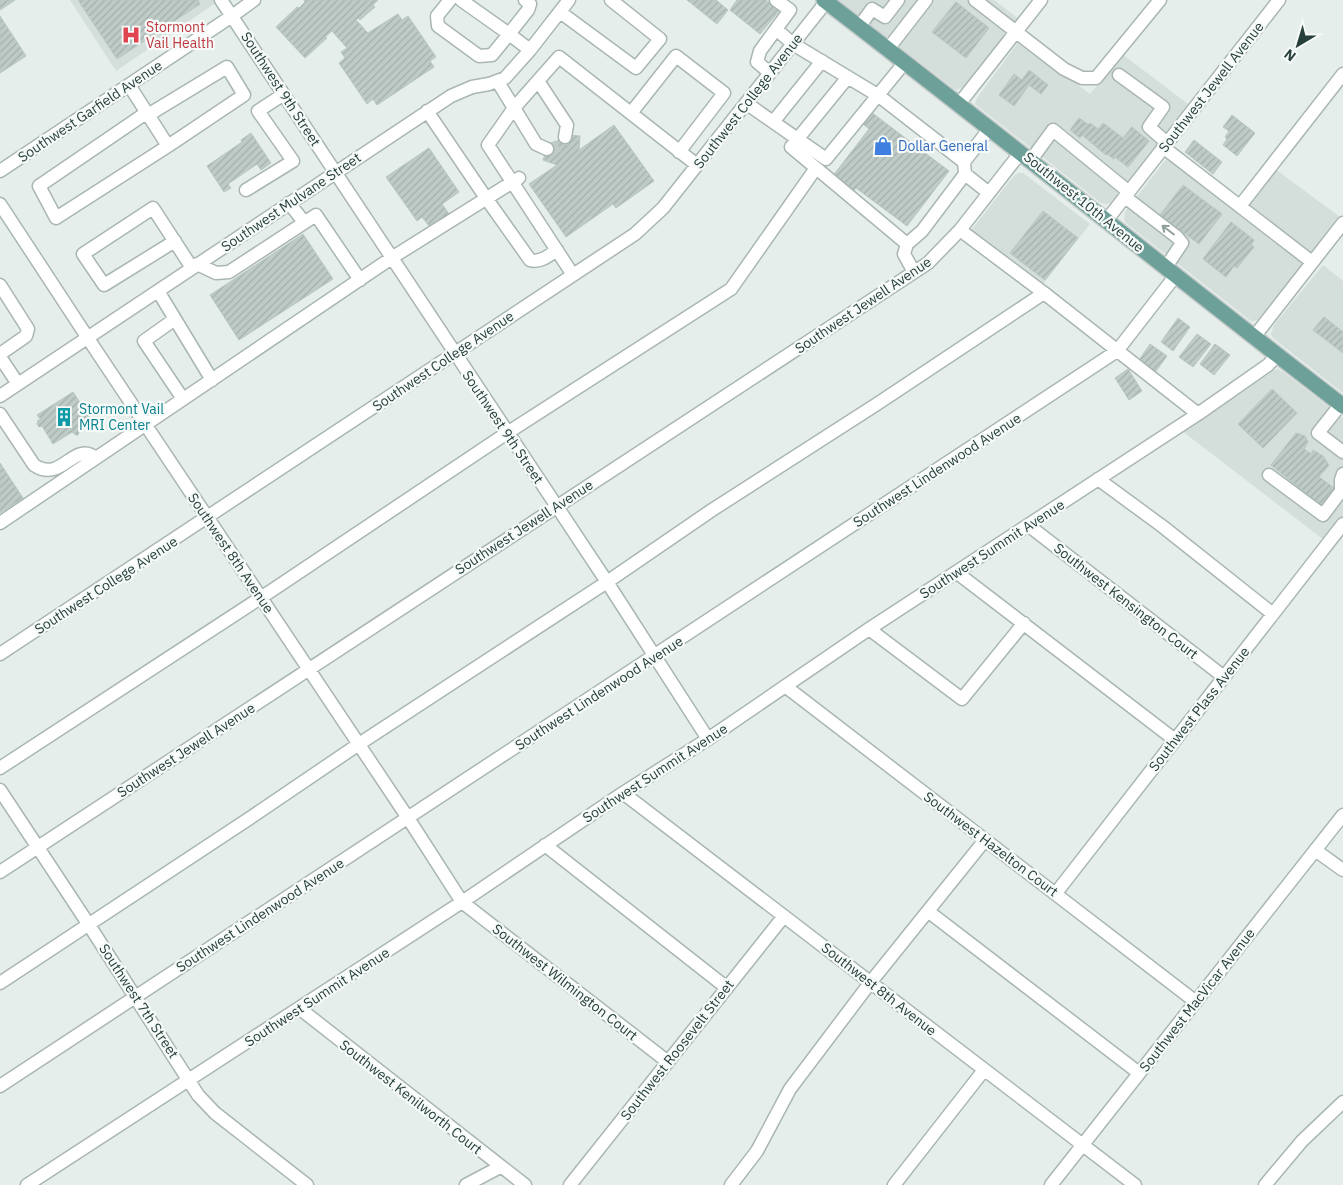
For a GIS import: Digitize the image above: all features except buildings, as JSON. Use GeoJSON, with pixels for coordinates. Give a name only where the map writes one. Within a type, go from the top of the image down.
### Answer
{"type":"FeatureCollection","features":[{"type":"Feature","properties":{"kind":"main road","name":"Southwest 10th Avenue"},"geometry":{"type":"LineString","coordinates":[[825,1],[960,104],[1106,221],[1342,405]]}},
{"type":"Feature","properties":{"kind":"street","name":"Southwest 9th Street"},"geometry":{"type":"LineString","coordinates":[[221,0],[393,257],[708,739]]}},
{"type":"Feature","properties":{"kind":"street","name":"Southwest Garfield Avenue"},"geometry":{"type":"LineString","coordinates":[[0,171],[254,0]]}},
{"type":"Feature","properties":{"kind":"street"},"geometry":{"type":"LineString","coordinates":[[450,0],[437,16],[438,26],[479,56],[492,55],[528,10],[530,4],[525,0]]}},
{"type":"Feature","properties":{"kind":"street"},"geometry":{"type":"LineString","coordinates":[[461,0],[530,50]]}},
{"type":"Feature","properties":{"kind":"street"},"geometry":{"type":"LineString","coordinates":[[547,149],[536,144],[498,82],[505,78],[530,50],[569,0]]}},
{"type":"Feature","properties":{"kind":"street"},"geometry":{"type":"LineString","coordinates":[[560,12],[636,68],[660,39],[611,0]]}},
{"type":"Feature","properties":{"kind":"street"},"geometry":{"type":"LineString","coordinates":[[770,73],[757,62],[760,51],[790,10],[776,0]]}},
{"type":"Feature","properties":{"kind":"street"},"geometry":{"type":"LineString","coordinates":[[859,27],[872,9],[885,18],[898,0]]}},
{"type":"Feature","properties":{"kind":"street"},"geometry":{"type":"LineString","coordinates":[[888,50],[926,0]]}},
{"type":"Feature","properties":{"kind":"street"},"geometry":{"type":"LineString","coordinates":[[975,0],[1064,69],[1082,78],[1096,78],[1160,0]]}},
{"type":"Feature","properties":{"kind":"street"},"geometry":{"type":"LineString","coordinates":[[960,104],[1041,0]]}},
{"type":"Feature","properties":{"kind":"street","name":"Southwest Jewell Avenue"},"geometry":{"type":"LineString","coordinates":[[1106,221],[1279,0]]}},
{"type":"Feature","properties":{"kind":"street","name":"Southwest College Avenue"},"geometry":{"type":"LineString","coordinates":[[0,654],[635,234],[663,208],[825,1]]}},
{"type":"Feature","properties":{"kind":"street"},"geometry":{"type":"LineString","coordinates":[[776,30],[793,44],[879,96],[965,168],[989,193]]}},
{"type":"Feature","properties":{"kind":"street"},"geometry":{"type":"LineString","coordinates":[[631,113],[676,56],[724,93],[679,152]]}},
{"type":"Feature","properties":{"kind":"street"},"geometry":{"type":"LineString","coordinates":[[573,275],[515,180],[488,145],[514,108],[559,57],[697,165]]}},
{"type":"Feature","properties":{"kind":"street"},"geometry":{"type":"LineString","coordinates":[[773,122],[822,61]]}},
{"type":"Feature","properties":{"kind":"street"},"geometry":{"type":"LineString","coordinates":[[746,103],[826,159],[905,62]]}},
{"type":"Feature","properties":{"kind":"street"},"geometry":{"type":"LineString","coordinates":[[227,67],[244,95],[168,146],[56,218],[40,186],[147,114],[227,67]]}},
{"type":"Feature","properties":{"kind":"street"},"geometry":{"type":"LineString","coordinates":[[1240,206],[1343,74]]}},
{"type":"Feature","properties":{"kind":"street"},"geometry":{"type":"LineString","coordinates":[[1119,75],[1163,107],[1149,127],[1165,145],[1312,262]]}},
{"type":"Feature","properties":{"kind":"street"},"geometry":{"type":"LineString","coordinates":[[848,78],[791,146],[907,244]]}},
{"type":"Feature","properties":{"kind":"street"},"geometry":{"type":"LineString","coordinates":[[538,80],[567,124],[565,137]]}},
{"type":"Feature","properties":{"kind":"street","name":"Southwest Mulvane Street"},"geometry":{"type":"LineString","coordinates":[[0,396],[451,96],[472,86],[498,82]]}},
{"type":"Feature","properties":{"kind":"street"},"geometry":{"type":"LineString","coordinates":[[129,85],[168,146]]}},
{"type":"Feature","properties":{"kind":"street"},"geometry":{"type":"LineString","coordinates":[[246,190],[293,161],[258,111],[284,94]]}},
{"type":"Feature","properties":{"kind":"street"},"geometry":{"type":"LineString","coordinates":[[428,111],[530,260],[536,262],[557,250]]}},
{"type":"Feature","properties":{"kind":"street"},"geometry":{"type":"LineString","coordinates":[[914,272],[904,254],[907,244],[922,231],[990,128]]}},
{"type":"Feature","properties":{"kind":"street","name":"Southwest Jewell Avenue"},"geometry":{"type":"LineString","coordinates":[[0,872],[914,272],[936,256],[960,230],[989,193],[1053,130],[1127,194]]}},
{"type":"Feature","properties":{"kind":"street"},"geometry":{"type":"LineString","coordinates":[[0,768],[507,433],[731,289],[816,168]]}},
{"type":"Feature","properties":{"kind":"street"},"geometry":{"type":"LineString","coordinates":[[0,523],[393,257],[515,180]]}},
{"type":"Feature","properties":{"kind":"street","name":"Southwest Lindenwood Avenue"},"geometry":{"type":"LineString","coordinates":[[0,1086],[1118,350],[1171,271],[1182,243],[1178,236],[1127,194]]}},
{"type":"Feature","properties":{"kind":"street"},"geometry":{"type":"LineString","coordinates":[[289,203],[304,222]]}},
{"type":"Feature","properties":{"kind":"street","name":"Southwest 8th Avenue"},"geometry":{"type":"LineString","coordinates":[[0,204],[462,902]]}},
{"type":"Feature","properties":{"kind":"street"},"geometry":{"type":"LineString","coordinates":[[175,241],[104,285],[83,254],[153,208],[175,241],[195,266],[216,273],[229,272],[316,215],[360,280]]}},
{"type":"Feature","properties":{"kind":"street"},"geometry":{"type":"LineString","coordinates":[[1254,337],[1343,222]]}},
{"type":"Feature","properties":{"kind":"street"},"geometry":{"type":"LineString","coordinates":[[960,230],[1118,350],[1198,414]]}},
{"type":"Feature","properties":{"kind":"street"},"geometry":{"type":"LineString","coordinates":[[0,285],[28,330],[26,336],[0,355],[18,384]]}},
{"type":"Feature","properties":{"kind":"street"},"geometry":{"type":"LineString","coordinates":[[158,291],[212,380]]}},
{"type":"Feature","properties":{"kind":"street"},"geometry":{"type":"LineString","coordinates":[[0,983],[358,744],[607,582],[712,510],[877,404],[1044,293]]}},
{"type":"Feature","properties":{"kind":"street"},"geometry":{"type":"LineString","coordinates":[[175,319],[144,341],[183,399]]}},
{"type":"Feature","properties":{"kind":"street","name":"Southwest Summit Avenue"},"geometry":{"type":"LineString","coordinates":[[27,1185],[462,902],[623,793],[708,739],[869,629],[1198,414],[1268,365],[1277,355]]}},
{"type":"Feature","properties":{"kind":"street"},"geometry":{"type":"LineString","coordinates":[[1342,405],[1318,433],[1343,452]]}},
{"type":"Feature","properties":{"kind":"street"},"geometry":{"type":"LineString","coordinates":[[0,414],[34,464],[40,469],[58,469],[80,453],[86,453],[96,458]]}},
{"type":"Feature","properties":{"kind":"street"},"geometry":{"type":"LineString","coordinates":[[1323,515],[1341,491],[1343,474]]}},
{"type":"Feature","properties":{"kind":"street"},"geometry":{"type":"LineString","coordinates":[[1270,475],[1342,527]]}},
{"type":"Feature","properties":{"kind":"street"},"geometry":{"type":"LineString","coordinates":[[1098,479],[1162,526],[1273,614]]}},
{"type":"Feature","properties":{"kind":"street","name":"Southwest Kensington Court"},"geometry":{"type":"LineString","coordinates":[[1028,525],[1224,677]]}},
{"type":"Feature","properties":{"kind":"street","name":"Southwest Plass Avenue"},"geometry":{"type":"LineString","coordinates":[[1056,893],[1342,527]]}},
{"type":"Feature","properties":{"kind":"street"},"geometry":{"type":"LineString","coordinates":[[956,572],[1175,740]]}},
{"type":"Feature","properties":{"kind":"street"},"geometry":{"type":"LineString","coordinates":[[869,629],[962,700],[1024,623]]}},
{"type":"Feature","properties":{"kind":"street","name":"Southwest Hazelton Court"},"geometry":{"type":"LineString","coordinates":[[786,686],[1196,1002]]}},
{"type":"Feature","properties":{"kind":"street","name":"Southwest 7th Street"},"geometry":{"type":"LineString","coordinates":[[0,790],[198,1095],[215,1112],[307,1185]]}},
{"type":"Feature","properties":{"kind":"street","name":"Southwest 8th Avenue"},"geometry":{"type":"LineString","coordinates":[[623,793],[1135,1185]]}},
{"type":"Feature","properties":{"kind":"street","name":"Southwest MacVicar Avenue"},"geometry":{"type":"LineString","coordinates":[[1051,1185],[1343,814]]}},
{"type":"Feature","properties":{"kind":"street"},"geometry":{"type":"LineString","coordinates":[[731,1185],[757,1151],[790,1089],[870,983],[986,840]]}},
{"type":"Feature","properties":{"kind":"street"},"geometry":{"type":"LineString","coordinates":[[546,845],[727,988]]}},
{"type":"Feature","properties":{"kind":"street"},"geometry":{"type":"LineString","coordinates":[[1316,850],[1343,870]]}},
{"type":"Feature","properties":{"kind":"street","name":"Southwest Wilmington Court"},"geometry":{"type":"LineString","coordinates":[[462,902],[668,1062]]}},
{"type":"Feature","properties":{"kind":"street"},"geometry":{"type":"LineString","coordinates":[[929,912],[1140,1073]]}},
{"type":"Feature","properties":{"kind":"street","name":"Southwest Roosevelt Street"},"geometry":{"type":"LineString","coordinates":[[570,1185],[784,916]]}},
{"type":"Feature","properties":{"kind":"street","name":"Southwest Kenilworth Court"},"geometry":{"type":"LineString","coordinates":[[299,1008],[525,1185]]}},
{"type":"Feature","properties":{"kind":"street"},"geometry":{"type":"LineString","coordinates":[[894,1185],[984,1070]]}},
{"type":"Feature","properties":{"kind":"street"},"geometry":{"type":"LineString","coordinates":[[1265,1185],[1302,1141],[1343,1102]]}},
{"type":"Feature","properties":{"kind":"street"},"geometry":{"type":"LineString","coordinates":[[466,1185],[500,1166]]}},
{"type":"Feature","properties":{"kind":"shaded area","name":"Stormont Vail Health"},"geometry":{"type":"Polygon","coordinates":[[[70,0],[220,0],[116,71],[70,0]]]}},
{"type":"Feature","properties":{"kind":"shaded area"},"geometry":{"type":"Polygon","coordinates":[[[839,0],[994,0],[1019,19],[966,86],[956,90],[839,0]]]}},
{"type":"Feature","properties":{"kind":"shaded area"},"geometry":{"type":"Polygon","coordinates":[[[1020,40],[1090,94],[1122,54],[1188,104],[1112,202],[1107,204],[1101,203],[975,104],[977,98],[1020,40]]]}},
{"type":"Feature","properties":{"kind":"shaded area"},"geometry":{"type":"Polygon","coordinates":[[[1174,149],[1240,200],[1267,163],[1340,217],[1260,320],[1251,321],[1126,223],[1124,219],[1125,212],[1174,149]]]}},
{"type":"Feature","properties":{"kind":"shaded area"},"geometry":{"type":"Polygon","coordinates":[[[1018,173],[1023,173],[1090,224],[1036,293],[965,238],[1018,173]]]}},
{"type":"Feature","properties":{"kind":"shaded area"},"geometry":{"type":"Polygon","coordinates":[[[1323,265],[1343,281],[1343,393],[1273,338],[1271,334],[1274,325],[1323,265]]]}},
{"type":"Feature","properties":{"kind":"shaded area"},"geometry":{"type":"Polygon","coordinates":[[[1277,369],[1343,418],[1343,515],[1324,540],[1182,431],[1269,372],[1277,369]]]}},
{"type":"Feature","properties":{"kind":"tunnel"},"geometry":{"type":"LineString","coordinates":[[547,149],[561,144],[565,137]]}},
{"type":"Feature","properties":{"kind":"place","name":"Stormont Vail Health"},"geometry":{"type":"Point","coordinates":[131,35]}},
{"type":"Feature","properties":{"kind":"place","name":"Dollar General"},"geometry":{"type":"Point","coordinates":[883,146]}},
{"type":"Feature","properties":{"kind":"place","name":"Stormont Vail MRI Center"},"geometry":{"type":"Point","coordinates":[64,417]}}]}
